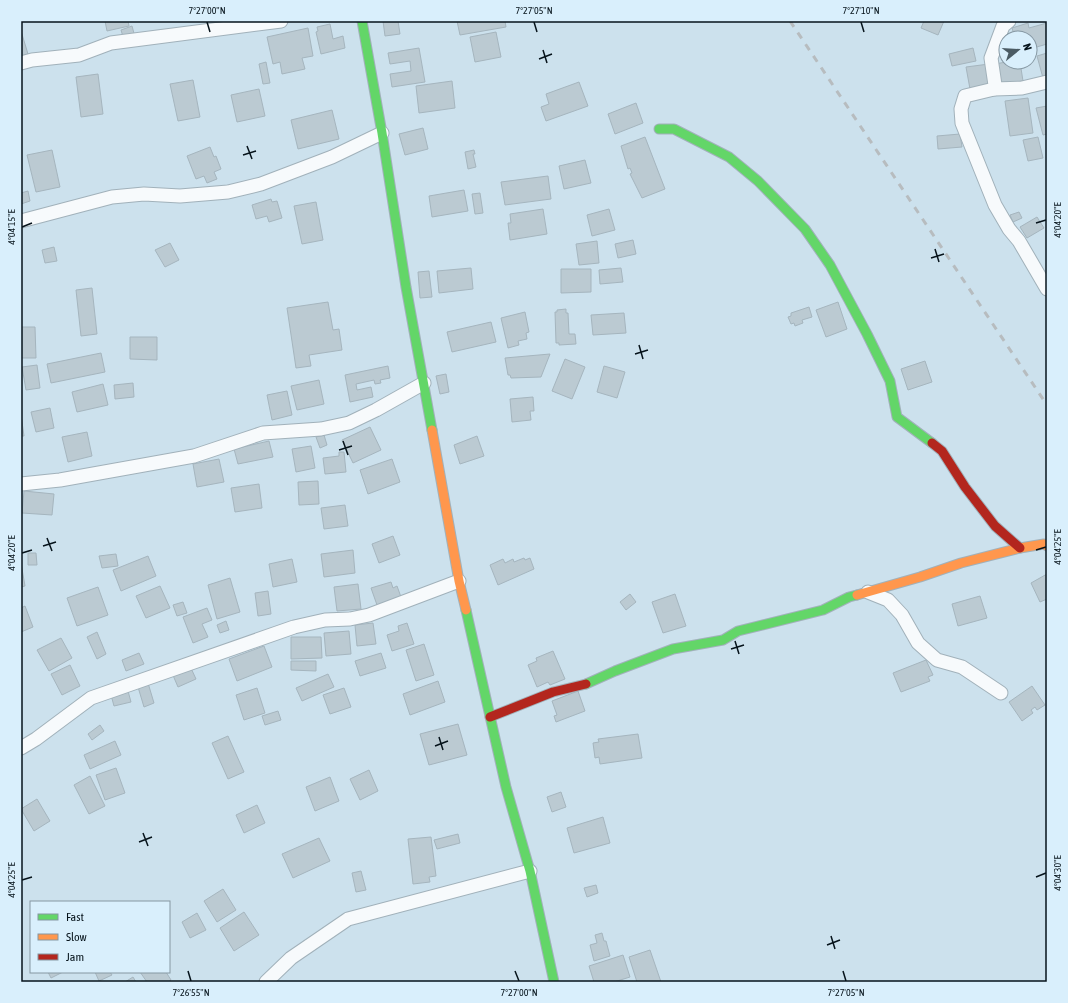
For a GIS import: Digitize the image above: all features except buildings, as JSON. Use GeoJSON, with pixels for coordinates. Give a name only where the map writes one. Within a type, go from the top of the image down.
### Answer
{"type":"FeatureCollection","features":[{"type":"Feature","properties":{"kind":"street"},"geometry":{"type":"LineString","coordinates":[[21,63],[32,60],[79,55],[111,43],[280,21]]}},
{"type":"Feature","properties":{"kind":"street"},"geometry":{"type":"LineString","coordinates":[[362,21],[382,133],[406,287],[459,581],[506,787],[530,870],[554,982]]}},
{"type":"Feature","properties":{"kind":"street"},"geometry":{"type":"LineString","coordinates":[[994,89],[995,84],[991,58],[1003,26],[1009,21]]}},
{"type":"Feature","properties":{"kind":"street"},"geometry":{"type":"LineString","coordinates":[[1047,82],[1022,88],[994,89],[965,96],[961,109],[962,123],[996,205],[1009,229],[1019,241],[1047,289]]}},
{"type":"Feature","properties":{"kind":"street"},"geometry":{"type":"LineString","coordinates":[[659,129],[674,129],[729,157],[758,181],[804,229],[830,265],[870,340],[890,381],[897,417],[942,451],[965,487],[995,526],[1020,548]]}},
{"type":"Feature","properties":{"kind":"street"},"geometry":{"type":"LineString","coordinates":[[21,221],[112,197],[144,194],[187,196],[228,192],[261,184],[332,157],[382,133]]}},
{"type":"Feature","properties":{"kind":"street"},"geometry":{"type":"LineString","coordinates":[[21,484],[60,480],[194,456],[263,433],[321,429],[349,423],[382,407],[424,383]]}},
{"type":"Feature","properties":{"kind":"street"},"geometry":{"type":"LineString","coordinates":[[490,718],[553,692],[586,684],[615,671],[673,649],[723,640],[738,631],[823,610],[849,597],[920,577],[961,563],[1020,548],[1044,544],[1047,546]]}},
{"type":"Feature","properties":{"kind":"street"},"geometry":{"type":"LineString","coordinates":[[21,748],[36,740],[91,698],[294,627],[325,620],[350,619],[369,615],[459,581]]}},
{"type":"Feature","properties":{"kind":"street"},"geometry":{"type":"LineString","coordinates":[[868,592],[888,600],[902,614],[918,643],[937,660],[962,667],[1001,693]]}},
{"type":"Feature","properties":{"kind":"street"},"geometry":{"type":"LineString","coordinates":[[266,982],[291,958],[348,919],[530,870]]}},
{"type":"Feature","properties":{"kind":"railway"},"geometry":{"type":"LineString","coordinates":[[790,21],[1047,405]]}},
{"type":"Feature","properties":{"kind":"traffic: fast"},"geometry":{"type":"LineString","coordinates":[[362,21],[382,133],[406,287],[432,430]]}},
{"type":"Feature","properties":{"kind":"traffic: fast"},"geometry":{"type":"LineString","coordinates":[[659,129],[674,129],[729,157],[758,181],[805,229],[830,265],[867,334],[890,381],[897,417],[932,443]]}},
{"type":"Feature","properties":{"kind":"traffic: fast"},"geometry":{"type":"LineString","coordinates":[[586,684],[615,671],[673,649],[723,640],[738,631],[823,610],[849,597],[857,595]]}},
{"type":"Feature","properties":{"kind":"traffic: fast"},"geometry":{"type":"LineString","coordinates":[[466,610],[506,787],[530,871],[554,982]]}},
{"type":"Feature","properties":{"kind":"traffic: slow"},"geometry":{"type":"LineString","coordinates":[[432,430],[459,581],[466,610]]}},
{"type":"Feature","properties":{"kind":"traffic: slow"},"geometry":{"type":"LineString","coordinates":[[857,595],[920,577],[961,563],[1020,548],[1044,544],[1047,546]]}},
{"type":"Feature","properties":{"kind":"traffic: jam"},"geometry":{"type":"LineString","coordinates":[[932,443],[942,451],[965,487],[995,526],[1020,548]]}},
{"type":"Feature","properties":{"kind":"traffic: jam"},"geometry":{"type":"LineString","coordinates":[[490,717],[553,692],[586,684]]}}]}
